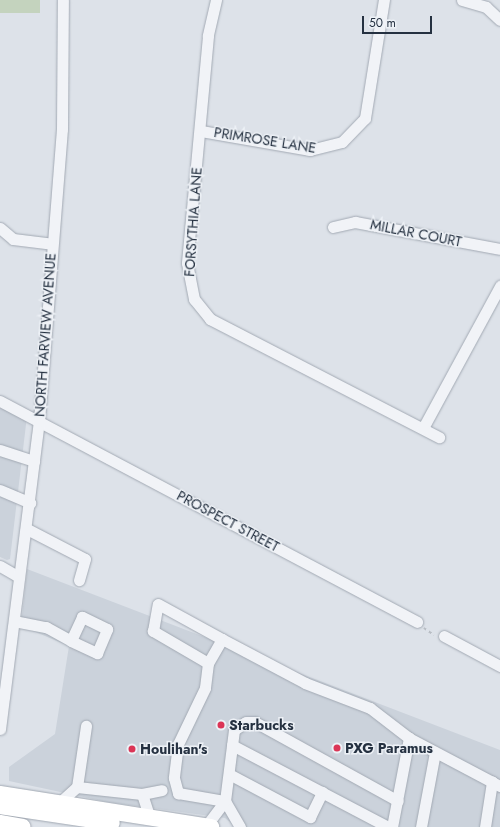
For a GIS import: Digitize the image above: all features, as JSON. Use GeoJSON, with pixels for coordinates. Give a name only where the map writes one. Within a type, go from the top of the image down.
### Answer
{"type":"FeatureCollection","features":[{"type":"Feature","properties":{"kind":"highway"},"geometry":{"type":"LineString","coordinates":[[0,794],[59,803],[146,822]]}},
{"type":"Feature","properties":{"kind":"highway"},"geometry":{"type":"LineString","coordinates":[[0,806],[146,822],[208,827]]}},
{"type":"Feature","properties":{"kind":"highway"},"geometry":{"type":"LineString","coordinates":[[0,823],[23,827]]}},
{"type":"Feature","properties":{"kind":"street","name":"NORTH FARVIEW AVENUE"},"geometry":{"type":"LineString","coordinates":[[0,729],[19,577],[27,529],[39,421],[62,129],[63,0]]}},
{"type":"Feature","properties":{"kind":"street","name":"FORSYTHIA LANE"},"geometry":{"type":"LineString","coordinates":[[216,0],[208,36],[201,130],[187,270],[189,286],[201,310],[210,319],[439,437]]}},
{"type":"Feature","properties":{"kind":"street"},"geometry":{"type":"LineString","coordinates":[[462,0],[486,7],[500,20]]}},
{"type":"Feature","properties":{"kind":"street","name":"PRIMROSE LANE"},"geometry":{"type":"LineString","coordinates":[[201,130],[310,150],[342,142],[365,118],[384,2]]}},
{"type":"Feature","properties":{"kind":"street","name":"MILLAR COURT"},"geometry":{"type":"LineString","coordinates":[[332,227],[355,222],[500,249]]}},
{"type":"Feature","properties":{"kind":"street"},"geometry":{"type":"LineString","coordinates":[[0,228],[13,239],[52,244]]}},
{"type":"Feature","properties":{"kind":"street"},"geometry":{"type":"LineString","coordinates":[[423,428],[500,286]]}},
{"type":"Feature","properties":{"kind":"street","name":"PROSPECT STREET"},"geometry":{"type":"LineString","coordinates":[[0,401],[417,622]]}},
{"type":"Feature","properties":{"kind":"street"},"geometry":{"type":"LineString","coordinates":[[0,450],[34,461]]}},
{"type":"Feature","properties":{"kind":"street"},"geometry":{"type":"LineString","coordinates":[[0,490],[30,503]]}},
{"type":"Feature","properties":{"kind":"street"},"geometry":{"type":"LineString","coordinates":[[27,529],[85,559],[79,580]]}},
{"type":"Feature","properties":{"kind":"street"},"geometry":{"type":"LineString","coordinates":[[0,566],[19,577]]}},
{"type":"Feature","properties":{"kind":"street"},"geometry":{"type":"LineString","coordinates":[[208,663],[153,631],[158,604],[220,643],[305,683],[370,708],[409,738],[496,784],[486,827]]}},
{"type":"Feature","properties":{"kind":"street"},"geometry":{"type":"LineString","coordinates":[[14,621],[46,627],[71,641]]}},
{"type":"Feature","properties":{"kind":"street"},"geometry":{"type":"LineString","coordinates":[[444,636],[500,666]]}},
{"type":"Feature","properties":{"kind":"street"},"geometry":{"type":"LineString","coordinates":[[220,643],[208,663],[205,688],[178,744],[174,778],[178,793],[225,801]]}},
{"type":"Feature","properties":{"kind":"street"},"geometry":{"type":"LineString","coordinates":[[208,827],[225,801],[234,730],[246,722],[255,722],[398,801]]}},
{"type":"Feature","properties":{"kind":"street"},"geometry":{"type":"LineString","coordinates":[[59,803],[77,787],[86,726]]}},
{"type":"Feature","properties":{"kind":"street"},"geometry":{"type":"LineString","coordinates":[[392,827],[409,738]]}},
{"type":"Feature","properties":{"kind":"street"},"geometry":{"type":"LineString","coordinates":[[232,745],[388,827]]}},
{"type":"Feature","properties":{"kind":"street"},"geometry":{"type":"LineString","coordinates":[[421,827],[434,752]]}},
{"type":"Feature","properties":{"kind":"street"},"geometry":{"type":"LineString","coordinates":[[229,774],[310,817],[322,792]]}},
{"type":"Feature","properties":{"kind":"street"},"geometry":{"type":"LineString","coordinates":[[77,787],[142,794],[162,790]]}},
{"type":"Feature","properties":{"kind":"street"},"geometry":{"type":"LineString","coordinates":[[142,794],[146,822]]}},
{"type":"Feature","properties":{"kind":"street"},"geometry":{"type":"LineString","coordinates":[[225,801],[240,827]]}},
{"type":"Feature","properties":{"kind":"path"},"geometry":{"type":"LineString","coordinates":[[417,622],[428,633],[444,636]]}},
{"type":"Feature","properties":{"kind":"shaded area"},"geometry":{"type":"Polygon","coordinates":[[[0,401],[27,416],[10,559],[7,560],[0,557],[0,401]]]}},
{"type":"Feature","properties":{"kind":"shaded area"},"geometry":{"type":"Polygon","coordinates":[[[27,569],[500,750],[500,827],[236,827],[225,818],[107,802],[9,781],[9,767],[55,734],[69,646],[21,626],[27,569]]]}},
{"type":"Feature","properties":{"kind":"green space"},"geometry":{"type":"Polygon","coordinates":[[[0,0],[40,0],[40,13],[0,13],[0,0]]]}},
{"type":"Feature","properties":{"kind":"place","name":"Starbucks"},"geometry":{"type":"Point","coordinates":[221,725]}},
{"type":"Feature","properties":{"kind":"place","name":"PXG Paramus"},"geometry":{"type":"Point","coordinates":[337,748]}},
{"type":"Feature","properties":{"kind":"place","name":"Houlihan's"},"geometry":{"type":"Point","coordinates":[132,749]}}]}
